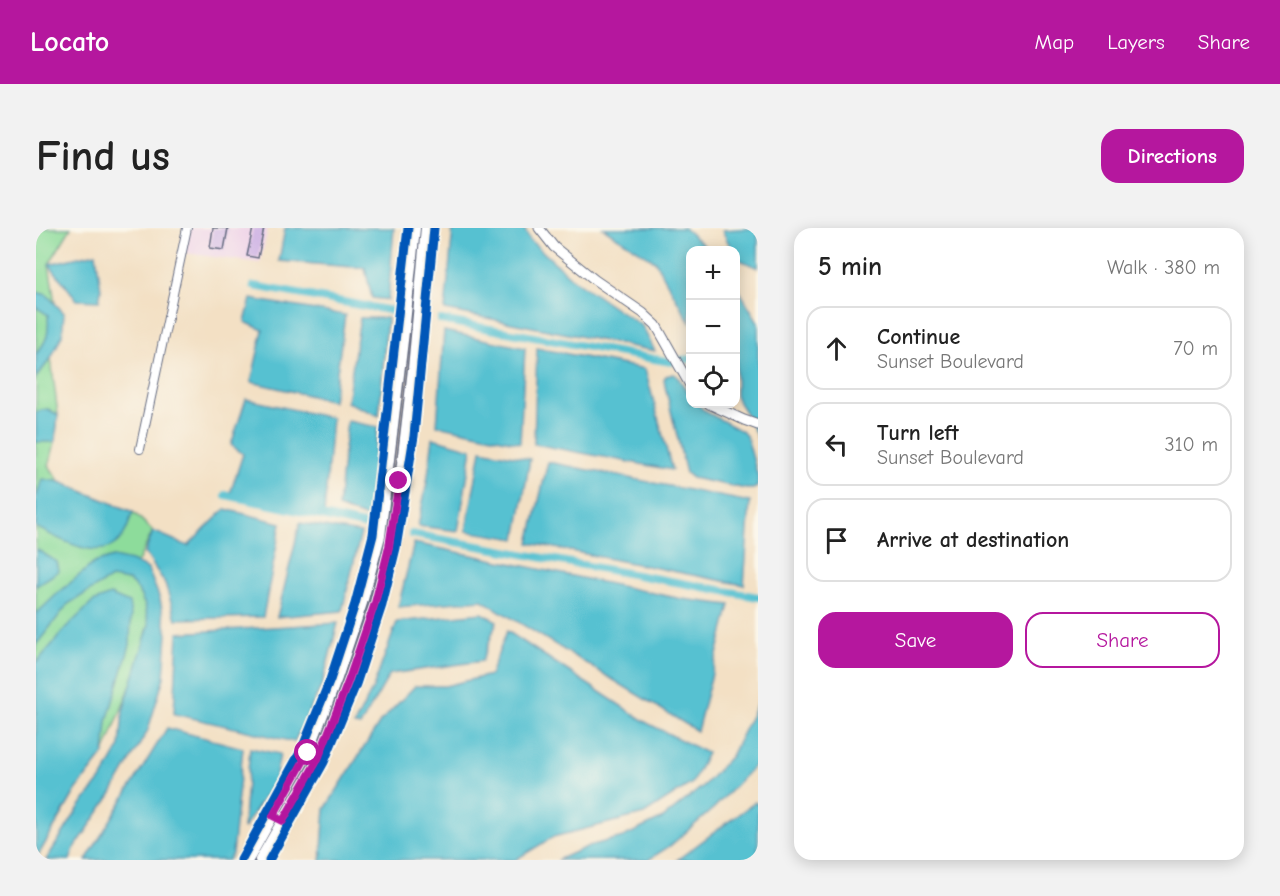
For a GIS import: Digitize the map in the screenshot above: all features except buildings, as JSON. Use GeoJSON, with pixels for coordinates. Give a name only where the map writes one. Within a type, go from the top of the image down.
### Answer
{"type":"FeatureCollection","features":[{"type":"Feature","properties":{"kind":"main road"},"geometry":{"type":"LineString","coordinates":[[260,860],[308,753],[337,678],[362,603],[380,536],[415,228]]}},
{"type":"Feature","properties":{"kind":"main road"},"geometry":{"type":"LineString","coordinates":[[248,860],[318,759],[375,603],[389,547],[399,481],[426,228]]}},
{"type":"Feature","properties":{"kind":"street"},"geometry":{"type":"LineString","coordinates":[[140,449],[187,228]]}},
{"type":"Feature","properties":{"kind":"street"},"geometry":{"type":"LineString","coordinates":[[539,228],[554,247],[656,325],[686,378]]}},
{"type":"Feature","properties":{"kind":"street"},"geometry":{"type":"LineString","coordinates":[[718,408],[758,424]]}},
{"type":"Feature","properties":{"kind":"shaded area"},"geometry":{"type":"Polygon","coordinates":[[[190,228],[268,228],[260,263],[185,253],[190,228]]]}},
{"type":"Feature","properties":{"kind":"green space"},"geometry":{"type":"Polygon","coordinates":[[[36,228],[71,228],[49,264],[57,316],[51,358],[58,415],[49,466],[60,482],[133,512],[153,531],[129,580],[138,590],[145,605],[149,624],[136,672],[104,754],[76,790],[36,859],[36,228]]]}},
{"type":"Feature","properties":{"kind":"water"},"geometry":{"type":"Polygon","coordinates":[[[285,228],[394,228],[388,300],[372,298],[365,268],[279,261],[285,228]]]}},
{"type":"Feature","properties":{"kind":"water"},"geometry":{"type":"Polygon","coordinates":[[[453,228],[524,228],[530,240],[574,280],[642,326],[655,351],[445,310],[453,228]]]}},
{"type":"Feature","properties":{"kind":"water"},"geometry":{"type":"Polygon","coordinates":[[[603,228],[684,228],[704,246],[686,246],[686,316],[655,261],[603,228]]]}},
{"type":"Feature","properties":{"kind":"water"},"geometry":{"type":"Polygon","coordinates":[[[758,228],[758,268],[740,260],[740,246],[730,246],[722,230],[758,228]]]}},
{"type":"Feature","properties":{"kind":"water"},"geometry":{"type":"Polygon","coordinates":[[[96,253],[101,290],[99,301],[77,300],[49,264],[96,253]]]}},
{"type":"Feature","properties":{"kind":"water"},"geometry":{"type":"Polygon","coordinates":[[[36,292],[47,295],[64,313],[62,335],[51,358],[36,378],[36,354],[43,345],[48,332],[48,315],[36,307],[36,292]]]}},
{"type":"Feature","properties":{"kind":"water"},"geometry":{"type":"Polygon","coordinates":[[[740,292],[758,322],[758,439],[740,404],[740,292]]]}},
{"type":"Feature","properties":{"kind":"water"},"geometry":{"type":"Polygon","coordinates":[[[251,299],[345,315],[333,401],[251,382],[263,330],[245,322],[251,299]]]}},
{"type":"Feature","properties":{"kind":"water"},"geometry":{"type":"Polygon","coordinates":[[[360,318],[387,318],[379,416],[347,402],[360,318]]]}},
{"type":"Feature","properties":{"kind":"water"},"geometry":{"type":"Polygon","coordinates":[[[444,331],[525,348],[520,443],[437,425],[444,331]]]}},
{"type":"Feature","properties":{"kind":"water"},"geometry":{"type":"Polygon","coordinates":[[[537,348],[645,369],[672,470],[534,444],[537,348]]]}},
{"type":"Feature","properties":{"kind":"water"},"geometry":{"type":"Polygon","coordinates":[[[674,374],[677,376],[686,390],[686,408],[702,408],[742,431],[747,437],[758,477],[757,487],[746,489],[692,478],[686,473],[665,386],[666,376],[674,374]]]}},
{"type":"Feature","properties":{"kind":"water"},"geometry":{"type":"Polygon","coordinates":[[[246,399],[332,418],[324,514],[230,494],[243,454],[231,445],[246,399]]]}},
{"type":"Feature","properties":{"kind":"water"},"geometry":{"type":"Polygon","coordinates":[[[48,409],[58,415],[55,442],[36,442],[36,413],[48,409]]]}},
{"type":"Feature","properties":{"kind":"water"},"geometry":{"type":"Polygon","coordinates":[[[347,421],[378,427],[367,518],[338,507],[347,421]]]}},
{"type":"Feature","properties":{"kind":"water"},"geometry":{"type":"Polygon","coordinates":[[[433,438],[472,449],[458,531],[418,526],[433,438]]]}},
{"type":"Feature","properties":{"kind":"water"},"geometry":{"type":"Polygon","coordinates":[[[481,450],[530,459],[516,539],[466,531],[481,450]]]}},
{"type":"Feature","properties":{"kind":"water"},"geometry":{"type":"Polygon","coordinates":[[[548,462],[750,502],[744,585],[529,543],[548,462]]]}},
{"type":"Feature","properties":{"kind":"water"},"geometry":{"type":"Polygon","coordinates":[[[42,479],[60,482],[133,512],[124,534],[116,544],[105,549],[94,549],[69,543],[36,527],[36,499],[42,479]]]}},
{"type":"Feature","properties":{"kind":"water"},"geometry":{"type":"Polygon","coordinates":[[[225,509],[281,523],[263,617],[176,619],[165,583],[145,553],[153,531],[188,546],[225,509]]]}},
{"type":"Feature","properties":{"kind":"water"},"geometry":{"type":"Polygon","coordinates":[[[300,523],[361,533],[342,611],[277,617],[300,523]]]}},
{"type":"Feature","properties":{"kind":"water"},"geometry":{"type":"Polygon","coordinates":[[[414,543],[682,599],[730,605],[697,731],[482,600],[398,607],[414,543]]]}},
{"type":"Feature","properties":{"kind":"water"},"geometry":{"type":"Polygon","coordinates":[[[36,549],[57,562],[59,571],[36,586],[36,549]]]}},
{"type":"Feature","properties":{"kind":"water"},"geometry":{"type":"Polygon","coordinates":[[[113,557],[131,561],[148,569],[160,599],[167,634],[164,677],[148,730],[112,793],[74,849],[70,860],[46,860],[80,806],[101,780],[120,746],[123,711],[149,625],[145,605],[138,590],[129,581],[111,578],[68,604],[36,645],[36,614],[94,563],[113,557]]]}},
{"type":"Feature","properties":{"kind":"water"},"geometry":{"type":"Polygon","coordinates":[[[110,595],[129,603],[130,645],[107,721],[104,754],[76,790],[36,859],[36,663],[68,626],[93,602],[110,595]]]}},
{"type":"Feature","properties":{"kind":"water"},"geometry":{"type":"Polygon","coordinates":[[[482,613],[497,621],[482,661],[390,674],[360,726],[354,725],[373,688],[397,622],[482,613]]]}},
{"type":"Feature","properties":{"kind":"water"},"geometry":{"type":"Polygon","coordinates":[[[338,623],[322,685],[294,742],[174,714],[178,633],[338,623]]]}},
{"type":"Feature","properties":{"kind":"water"},"geometry":{"type":"Polygon","coordinates":[[[507,631],[647,723],[707,753],[692,783],[644,814],[553,837],[515,860],[321,860],[325,809],[380,722],[415,686],[445,686],[490,675],[507,631]]]}},
{"type":"Feature","properties":{"kind":"water"},"geometry":{"type":"Polygon","coordinates":[[[758,702],[758,762],[714,808],[670,846],[648,860],[557,860],[589,846],[623,837],[663,818],[703,786],[731,756],[758,702]]]}},
{"type":"Feature","properties":{"kind":"water"},"geometry":{"type":"Polygon","coordinates":[[[167,728],[243,748],[232,854],[228,860],[86,860],[167,728]]]}},
{"type":"Feature","properties":{"kind":"water"},"geometry":{"type":"Polygon","coordinates":[[[250,748],[280,754],[275,780],[243,829],[250,748]]]}},
{"type":"Feature","properties":{"kind":"water"},"geometry":{"type":"Polygon","coordinates":[[[755,802],[758,804],[758,860],[677,860],[755,802]]]}},
{"type":"Feature","properties":{"kind":"waterway"},"geometry":{"type":"LineString","coordinates":[[254,286],[393,311]]}},
{"type":"Feature","properties":{"kind":"waterway"},"geometry":{"type":"LineString","coordinates":[[441,320],[671,362]]}},
{"type":"Feature","properties":{"kind":"waterway"},"geometry":{"type":"LineString","coordinates":[[682,360],[686,360]]}},
{"type":"Feature","properties":{"kind":"waterway"},"geometry":{"type":"LineString","coordinates":[[226,495],[372,527]]}},
{"type":"Feature","properties":{"kind":"waterway"},"geometry":{"type":"LineString","coordinates":[[412,534],[758,597]]}},
{"type":"Feature","properties":{"kind":"cycle path"},"geometry":{"type":"LineString","coordinates":[[241,860],[302,749],[330,680],[355,604],[373,535],[408,228]]}},
{"type":"Feature","properties":{"kind":"cycle path"},"geometry":{"type":"LineString","coordinates":[[269,860],[324,762],[356,684],[382,605],[396,548],[414,436],[434,228]]}},
{"type":"Feature","properties":{"kind":"route"},"geometry":{"type":"LineString","coordinates":[[308,753],[273,816],[283,821],[318,759],[375,603],[389,547],[399,481]]}}]}
